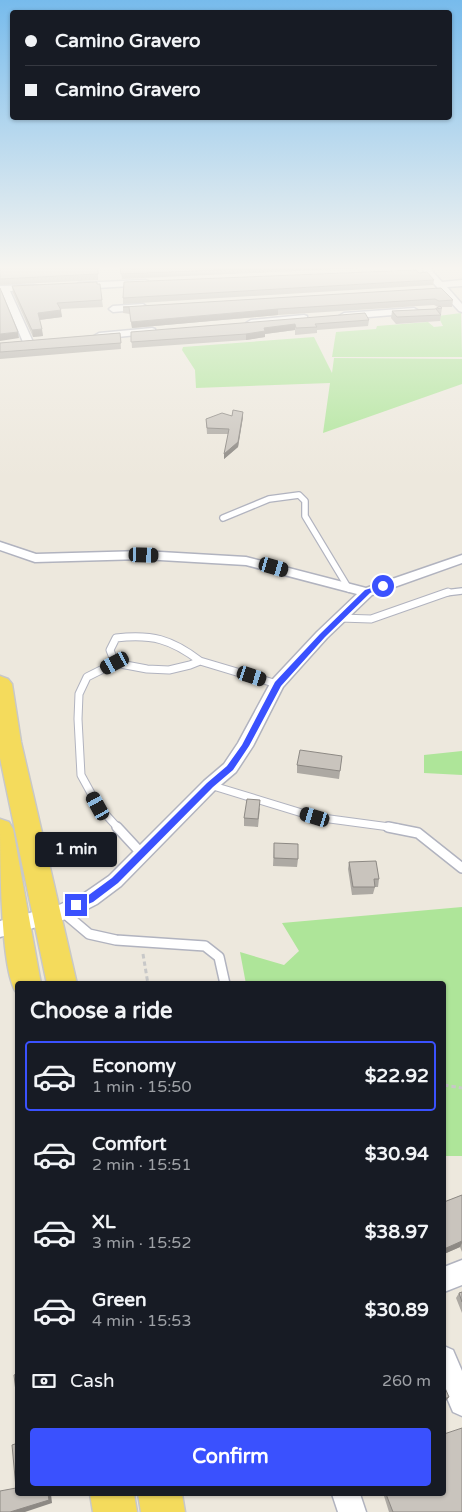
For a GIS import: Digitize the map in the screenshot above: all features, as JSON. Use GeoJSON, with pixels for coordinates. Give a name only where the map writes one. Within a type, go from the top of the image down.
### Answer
{"type":"FeatureCollection","features":[{"type":"Feature","properties":{"kind":"main road"},"geometry":{"type":"LineString","coordinates":[[0,684],[9,742],[55,914],[62,981]]}},
{"type":"Feature","properties":{"kind":"main road"},"geometry":{"type":"LineString","coordinates":[[0,815],[10,828],[24,902],[55,914]]}},
{"type":"Feature","properties":{"kind":"main road"},"geometry":{"type":"LineString","coordinates":[[0,829],[8,927],[25,981]]}},
{"type":"Feature","properties":{"kind":"main road"},"geometry":{"type":"LineString","coordinates":[[8,927],[38,943],[47,981]]}},
{"type":"Feature","properties":{"kind":"main road"},"geometry":{"type":"LineString","coordinates":[[112,1496],[116,1512]]}},
{"type":"Feature","properties":{"kind":"main road"},"geometry":{"type":"LineString","coordinates":[[160,1496],[163,1512]]}},
{"type":"Feature","properties":{"kind":"street"},"geometry":{"type":"LineString","coordinates":[[25,337],[28,342]]}},
{"type":"Feature","properties":{"kind":"street"},"geometry":{"type":"LineString","coordinates":[[0,546],[35,558],[46,559],[144,555],[246,561],[274,567],[349,589],[367,592]]}},
{"type":"Feature","properties":{"kind":"street"},"geometry":{"type":"LineString","coordinates":[[8,927],[55,914],[90,899],[115,881],[210,785],[230,768],[245,746],[278,684],[367,592],[462,560]]}},
{"type":"Feature","properties":{"kind":"street"},"geometry":{"type":"LineString","coordinates":[[446,1279],[462,1272]]}},
{"type":"Feature","properties":{"kind":"street"},"geometry":{"type":"LineString","coordinates":[[446,1363],[462,1402]]}},
{"type":"Feature","properties":{"kind":"street"},"geometry":{"type":"LineString","coordinates":[[347,1496],[352,1512]]}},
{"type":"Feature","properties":{"kind":"lane"},"geometry":{"type":"LineString","coordinates":[[223,518],[254,504],[284,494],[299,495],[305,501],[305,516],[349,589]]}},
{"type":"Feature","properties":{"kind":"lane"},"geometry":{"type":"LineString","coordinates":[[340,618],[371,619],[451,590],[462,591]]}},
{"type":"Feature","properties":{"kind":"lane"},"geometry":{"type":"LineString","coordinates":[[115,663],[110,655],[110,648],[116,638],[139,635],[165,638],[177,644],[200,661],[278,684]]}},
{"type":"Feature","properties":{"kind":"lane"},"geometry":{"type":"LineString","coordinates":[[142,854],[98,806],[81,775],[78,719],[79,694],[87,677],[115,663],[133,668],[165,670],[189,667],[200,661]]}},
{"type":"Feature","properties":{"kind":"lane"},"geometry":{"type":"LineString","coordinates":[[210,785],[315,817],[418,832],[462,868]]}},
{"type":"Feature","properties":{"kind":"lane"},"geometry":{"type":"LineString","coordinates":[[55,914],[89,934],[116,940],[205,946],[218,957],[224,981]]}},
{"type":"Feature","properties":{"kind":"path"},"geometry":{"type":"LineString","coordinates":[[140,942],[148,971],[148,981]]}},
{"type":"Feature","properties":{"kind":"path"},"geometry":{"type":"LineString","coordinates":[[446,1085],[462,1088]]}},
{"type":"Feature","properties":{"kind":"green space"},"geometry":{"type":"Polygon","coordinates":[[[314,337],[332,373],[334,358],[462,359],[462,384],[323,433],[330,383],[196,388],[195,370],[182,350],[183,347],[314,337]]]}},
{"type":"Feature","properties":{"kind":"green space"},"geometry":{"type":"Polygon","coordinates":[[[335,337],[462,337],[462,357],[332,357],[335,337]]]}},
{"type":"Feature","properties":{"kind":"green space"},"geometry":{"type":"Polygon","coordinates":[[[462,751],[462,775],[424,773],[424,755],[462,751]]]}},
{"type":"Feature","properties":{"kind":"green space"},"geometry":{"type":"Polygon","coordinates":[[[462,907],[462,1156],[446,1156],[446,981],[245,981],[240,952],[284,965],[299,951],[282,923],[462,907]]]}},
{"type":"Feature","properties":{"kind":"building"},"geometry":{"type":"Polygon","coordinates":[[[77,337],[120,337],[121,343],[0,352],[0,343],[77,337]]]}},
{"type":"Feature","properties":{"kind":"building"},"geometry":{"type":"Polygon","coordinates":[[[131,337],[209,337],[131,342],[131,337]]]}},
{"type":"Feature","properties":{"kind":"building"},"geometry":{"type":"Polygon","coordinates":[[[233,410],[243,412],[238,442],[224,454],[229,429],[207,428],[206,419],[222,413],[232,416],[233,410]]]}},
{"type":"Feature","properties":{"kind":"building"},"geometry":{"type":"Polygon","coordinates":[[[300,750],[342,756],[340,771],[297,765],[300,750]]]}},
{"type":"Feature","properties":{"kind":"building"},"geometry":{"type":"Polygon","coordinates":[[[247,799],[260,800],[258,819],[244,818],[247,799]]]}},
{"type":"Feature","properties":{"kind":"building"},"geometry":{"type":"Polygon","coordinates":[[[274,843],[298,844],[298,859],[274,858],[274,843]]]}},
{"type":"Feature","properties":{"kind":"building"},"geometry":{"type":"Polygon","coordinates":[[[376,861],[379,879],[374,879],[375,887],[353,887],[349,862],[376,861]]]}},
{"type":"Feature","properties":{"kind":"building"},"geometry":{"type":"Polygon","coordinates":[[[462,1195],[462,1241],[446,1248],[446,1201],[462,1195]]]}},
{"type":"Feature","properties":{"kind":"building"},"geometry":{"type":"Polygon","coordinates":[[[462,1428],[462,1512],[393,1512],[387,1496],[446,1496],[446,1433],[462,1428]]]}},
{"type":"Feature","properties":{"kind":"building"},"geometry":{"type":"Polygon","coordinates":[[[15,1444],[15,1477],[12,1445],[15,1444]]]}},
{"type":"Feature","properties":{"kind":"building"},"geometry":{"type":"Polygon","coordinates":[[[15,1488],[15,1496],[48,1496],[49,1500],[10,1512],[0,1512],[0,1491],[15,1488]]]}},
{"type":"Feature","properties":{"kind":"route"},"geometry":{"type":"LineString","coordinates":[[76,905],[90,899],[115,881],[210,785],[230,768],[245,746],[278,684],[322,635],[367,592],[383,586]]}}]}
